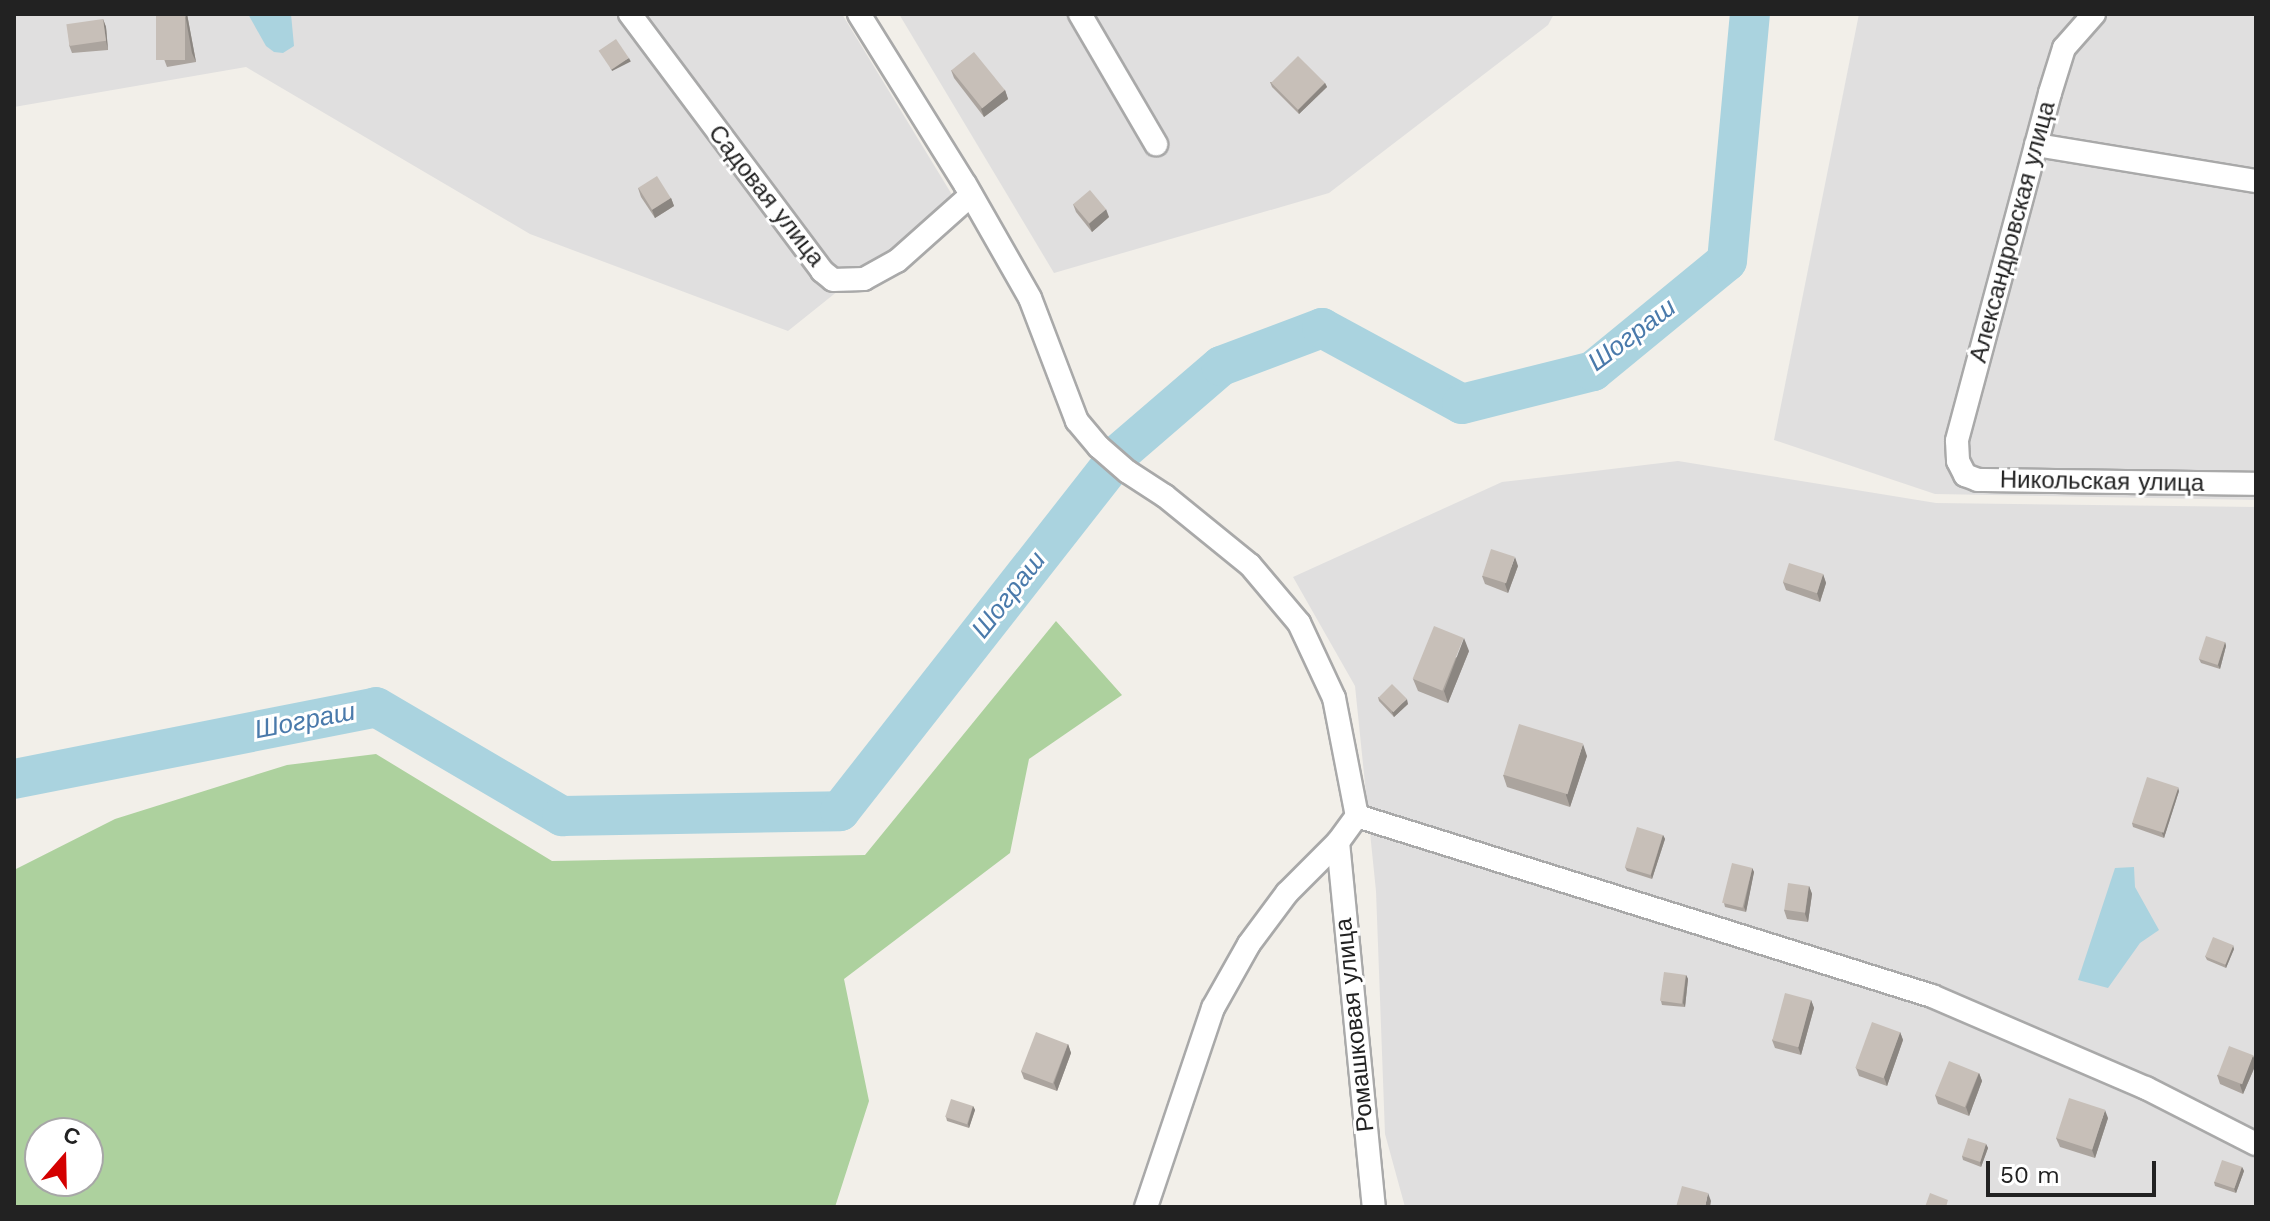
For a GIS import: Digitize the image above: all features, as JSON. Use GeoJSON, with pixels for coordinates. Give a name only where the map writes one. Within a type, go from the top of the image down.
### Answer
{"type":"FeatureCollection","features":[{"type":"Feature","properties":{"kind":"street","name":"Садовая улица"},"geometry":{"type":"LineString","coordinates":[[630,14],[822,271],[833,280],[864,279],[897,261],[971,195]]}},
{"type":"Feature","properties":{"kind":"street"},"geometry":{"type":"LineString","coordinates":[[859,14],[971,195],[1030,298],[1077,421],[1099,447],[1128,472],[1165,496],[1250,565],[1299,623],[1334,698],[1357,816],[1338,842],[1287,893],[1249,944],[1213,1008],[1146,1207]]}},
{"type":"Feature","properties":{"kind":"street"},"geometry":{"type":"LineString","coordinates":[[1080,14],[1156,144]]}},
{"type":"Feature","properties":{"kind":"street","name":"Александровская улица"},"geometry":{"type":"LineString","coordinates":[[1958,461],[1957,441],[2064,48],[2094,14]]}},
{"type":"Feature","properties":{"kind":"street"},"geometry":{"type":"LineString","coordinates":[[2036,145],[2256,181]]}},
{"type":"Feature","properties":{"kind":"street","name":"Никольская улица"},"geometry":{"type":"LineString","coordinates":[[1958,461],[1965,475],[1978,480],[2256,484]]}},
{"type":"Feature","properties":{"kind":"street"},"geometry":{"type":"LineString","coordinates":[[1357,816],[1932,996],[2146,1088],[2256,1144]]}},
{"type":"Feature","properties":{"kind":"street","name":"Ромашковая улица"},"geometry":{"type":"LineString","coordinates":[[1338,842],[1374,1207]]}},
{"type":"Feature","properties":{"kind":"shaded area"},"geometry":{"type":"Polygon","coordinates":[[[14,14],[842,14],[954,198],[788,331],[530,234],[246,67],[14,107],[14,14]]]}},
{"type":"Feature","properties":{"kind":"shaded area"},"geometry":{"type":"Polygon","coordinates":[[[899,14],[1554,14],[1548,25],[1329,193],[1054,273],[899,14]]]}},
{"type":"Feature","properties":{"kind":"shaded area"},"geometry":{"type":"Polygon","coordinates":[[[1859,14],[2256,14],[2256,500],[1935,494],[1774,440],[1859,14]]]}},
{"type":"Feature","properties":{"kind":"shaded area"},"geometry":{"type":"Polygon","coordinates":[[[1678,461],[1936,503],[2256,507],[2256,1207],[1405,1207],[1385,1134],[1376,891],[1355,686],[1293,577],[1502,482],[1678,461]]]}},
{"type":"Feature","properties":{"kind":"green space"},"geometry":{"type":"Polygon","coordinates":[[[1056,621],[1122,695],[1029,759],[1010,853],[844,979],[869,1101],[835,1207],[14,1207],[14,870],[115,819],[287,765],[376,754],[552,861],[865,855],[1056,621]]]}},
{"type":"Feature","properties":{"kind":"water"},"geometry":{"type":"Polygon","coordinates":[[[248,14],[291,14],[294,46],[283,53],[274,52],[266,46],[248,14]]]}},
{"type":"Feature","properties":{"kind":"water"},"geometry":{"type":"Polygon","coordinates":[[[2134,867],[2135,887],[2159,930],[2140,943],[2108,988],[2078,980],[2115,868],[2134,867]]]}},
{"type":"Feature","properties":{"kind":"building"},"geometry":{"type":"Polygon","coordinates":[[[156,14],[185,14],[185,60],[156,60],[156,14]]]}},
{"type":"Feature","properties":{"kind":"building"},"geometry":{"type":"Polygon","coordinates":[[[103,19],[106,41],[69,46],[66,24],[103,19]]]}},
{"type":"Feature","properties":{"kind":"building"},"geometry":{"type":"Polygon","coordinates":[[[616,39],[629,58],[611,70],[599,51],[616,39]]]}},
{"type":"Feature","properties":{"kind":"building"},"geometry":{"type":"Polygon","coordinates":[[[974,52],[1005,90],[982,108],[951,70],[974,52]]]}},
{"type":"Feature","properties":{"kind":"building"},"geometry":{"type":"Polygon","coordinates":[[[1298,56],[1325,83],[1298,110],[1271,83],[1298,56]]]}},
{"type":"Feature","properties":{"kind":"building"},"geometry":{"type":"Polygon","coordinates":[[[657,176],[671,198],[652,210],[638,188],[657,176]]]}},
{"type":"Feature","properties":{"kind":"building"},"geometry":{"type":"Polygon","coordinates":[[[1090,190],[1106,209],[1089,223],[1073,204],[1090,190]]]}},
{"type":"Feature","properties":{"kind":"building"},"geometry":{"type":"Polygon","coordinates":[[[1491,549],[1515,557],[1506,583],[1482,576],[1491,549]]]}},
{"type":"Feature","properties":{"kind":"building"},"geometry":{"type":"Polygon","coordinates":[[[1789,563],[1823,574],[1817,593],[1783,582],[1789,563]]]}},
{"type":"Feature","properties":{"kind":"building"},"geometry":{"type":"Polygon","coordinates":[[[1434,626],[1464,638],[1442,691],[1413,679],[1434,626]]]}},
{"type":"Feature","properties":{"kind":"building"},"geometry":{"type":"Polygon","coordinates":[[[2206,636],[2225,642],[2218,665],[2199,659],[2206,636]]]}},
{"type":"Feature","properties":{"kind":"building"},"geometry":{"type":"Polygon","coordinates":[[[1392,684],[1407,699],[1393,712],[1379,697],[1392,684]]]}},
{"type":"Feature","properties":{"kind":"building"},"geometry":{"type":"Polygon","coordinates":[[[1519,724],[1583,744],[1568,794],[1504,775],[1519,724]]]}},
{"type":"Feature","properties":{"kind":"building"},"geometry":{"type":"Polygon","coordinates":[[[2147,777],[2178,787],[2164,833],[2132,823],[2147,777]]]}},
{"type":"Feature","properties":{"kind":"building"},"geometry":{"type":"Polygon","coordinates":[[[1637,827],[1663,835],[1651,875],[1625,867],[1637,827]]]}},
{"type":"Feature","properties":{"kind":"building"},"geometry":{"type":"Polygon","coordinates":[[[1732,863],[1752,868],[1742,908],[1722,903],[1732,863]]]}},
{"type":"Feature","properties":{"kind":"building"},"geometry":{"type":"Polygon","coordinates":[[[1788,883],[1809,886],[1805,913],[1784,910],[1788,883]]]}},
{"type":"Feature","properties":{"kind":"building"},"geometry":{"type":"Polygon","coordinates":[[[2213,937],[2233,945],[2226,965],[2205,956],[2213,937]]]}},
{"type":"Feature","properties":{"kind":"building"},"geometry":{"type":"Polygon","coordinates":[[[1664,972],[1686,975],[1682,1004],[1660,1001],[1664,972]]]}},
{"type":"Feature","properties":{"kind":"building"},"geometry":{"type":"Polygon","coordinates":[[[1785,993],[1811,1000],[1798,1047],[1772,1040],[1785,993]]]}},
{"type":"Feature","properties":{"kind":"building"},"geometry":{"type":"Polygon","coordinates":[[[1872,1022],[1900,1032],[1883,1078],[1855,1068],[1872,1022]]]}},
{"type":"Feature","properties":{"kind":"building"},"geometry":{"type":"Polygon","coordinates":[[[1036,1032],[1068,1044],[1053,1083],[1021,1071],[1036,1032]]]}},
{"type":"Feature","properties":{"kind":"building"},"geometry":{"type":"Polygon","coordinates":[[[2229,1046],[2253,1055],[2242,1084],[2218,1075],[2229,1046]]]}},
{"type":"Feature","properties":{"kind":"building"},"geometry":{"type":"Polygon","coordinates":[[[1949,1061],[1979,1073],[1965,1107],[1935,1095],[1949,1061]]]}},
{"type":"Feature","properties":{"kind":"building"},"geometry":{"type":"Polygon","coordinates":[[[2069,1098],[2105,1110],[2092,1150],[2056,1138],[2069,1098]]]}},
{"type":"Feature","properties":{"kind":"building"},"geometry":{"type":"Polygon","coordinates":[[[951,1099],[973,1106],[967,1124],[945,1117],[951,1099]]]}},
{"type":"Feature","properties":{"kind":"building"},"geometry":{"type":"Polygon","coordinates":[[[1968,1138],[1986,1144],[1980,1162],[1962,1156],[1968,1138]]]}},
{"type":"Feature","properties":{"kind":"building"},"geometry":{"type":"Polygon","coordinates":[[[2222,1160],[2242,1167],[2234,1189],[2215,1182],[2222,1160]]]}},
{"type":"Feature","properties":{"kind":"building"},"geometry":{"type":"Polygon","coordinates":[[[1682,1186],[1708,1193],[1705,1207],[1676,1207],[1682,1186]]]}},
{"type":"Feature","properties":{"kind":"building"},"geometry":{"type":"Polygon","coordinates":[[[1930,1193],[1948,1200],[1946,1207],[1925,1207],[1930,1193]]]}},
{"type":"Feature","properties":{"kind":"waterway","name":"Шограш"},"geometry":{"type":"LineString","coordinates":[[14,779],[376,707],[562,816],[840,811],[1121,452],[1221,366],[1322,328],[1462,404],[1593,371],[1727,261],[1750,14]]}}]}
